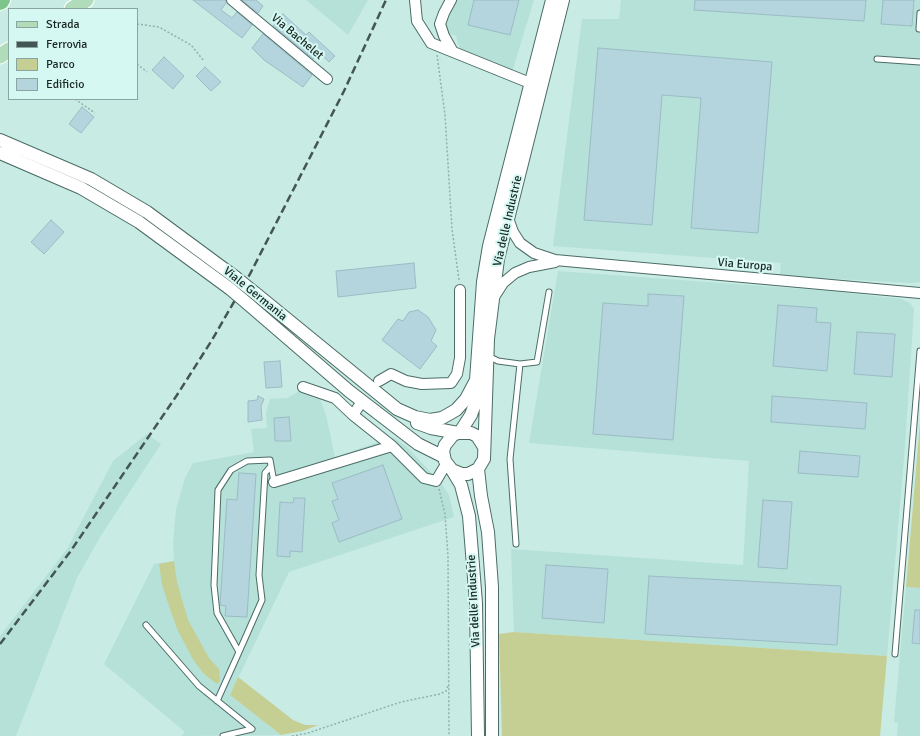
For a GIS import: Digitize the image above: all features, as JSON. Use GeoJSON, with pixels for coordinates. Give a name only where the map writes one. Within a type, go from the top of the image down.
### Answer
{"type":"FeatureCollection","features":[{"type":"Feature","properties":{"kind":"main road"},"geometry":{"type":"LineString","coordinates":[[74,8],[86,0]]}},
{"type":"Feature","properties":{"kind":"street","name":"Via Bachelet"},"geometry":{"type":"LineString","coordinates":[[232,0],[327,79]]}},
{"type":"Feature","properties":{"kind":"street"},"geometry":{"type":"LineString","coordinates":[[415,0],[417,21],[431,43],[530,83]]}},
{"type":"Feature","properties":{"kind":"street"},"geometry":{"type":"LineString","coordinates":[[451,0],[440,24],[444,36],[454,52]]}},
{"type":"Feature","properties":{"kind":"street","name":"Via delle Industrie"},"geometry":{"type":"LineString","coordinates":[[484,447],[482,359],[483,282],[489,246],[552,0]]}},
{"type":"Feature","properties":{"kind":"street","name":"Via delle Industrie"},"geometry":{"type":"LineString","coordinates":[[482,359],[498,259],[563,0]]}},
{"type":"Feature","properties":{"kind":"street","name":"Viale Germania"},"geometry":{"type":"LineString","coordinates":[[0,140],[91,179],[147,212],[235,277],[396,409],[415,417],[430,420],[442,418],[456,410],[466,399],[476,380],[482,359]]}},
{"type":"Feature","properties":{"kind":"street","name":"Viale Germania"},"geometry":{"type":"LineString","coordinates":[[0,153],[81,188],[139,222],[229,288],[355,396],[447,464]]}},
{"type":"Feature","properties":{"kind":"street","name":"Via Europa"},"geometry":{"type":"LineString","coordinates":[[508,217],[517,239],[526,248],[543,257],[567,262],[920,293]]}},
{"type":"Feature","properties":{"kind":"street","name":"Via Europa"},"geometry":{"type":"LineString","coordinates":[[492,300],[503,283],[515,273],[540,264],[567,262]]}},
{"type":"Feature","properties":{"kind":"street"},"geometry":{"type":"LineString","coordinates":[[379,381],[391,374],[406,381],[422,384],[451,383],[458,374],[460,358],[460,290]]}},
{"type":"Feature","properties":{"kind":"street"},"geometry":{"type":"LineString","coordinates":[[304,387],[335,398],[353,415],[392,446],[424,478],[436,481],[447,464],[445,445],[453,436],[459,433],[471,415],[477,398],[476,380]]}},
{"type":"Feature","properties":{"kind":"street"},"geometry":{"type":"LineString","coordinates":[[353,415],[359,406]]}},
{"type":"Feature","properties":{"kind":"street"},"geometry":{"type":"LineString","coordinates":[[396,409],[415,422],[438,430],[471,433],[477,436],[484,447],[484,459],[478,469],[468,474],[457,473],[447,464]]}},
{"type":"Feature","properties":{"kind":"street"},"geometry":{"type":"LineString","coordinates":[[274,482],[392,446]]}},
{"type":"Feature","properties":{"kind":"street","name":"Via delle Industrie"},"geometry":{"type":"LineString","coordinates":[[447,464],[461,485],[470,516],[476,603],[478,736]]}},
{"type":"Feature","properties":{"kind":"street"},"geometry":{"type":"LineString","coordinates":[[478,469],[481,496],[488,532],[492,587],[492,736]]}},
{"type":"Feature","properties":{"kind":"lane"},"geometry":{"type":"LineString","coordinates":[[919,29],[920,13]]}},
{"type":"Feature","properties":{"kind":"lane"},"geometry":{"type":"LineString","coordinates":[[877,59],[920,62]]}},
{"type":"Feature","properties":{"kind":"lane"},"geometry":{"type":"LineString","coordinates":[[482,359],[520,364],[536,362],[549,292]]}},
{"type":"Feature","properties":{"kind":"lane"},"geometry":{"type":"LineString","coordinates":[[895,654],[920,352]]}},
{"type":"Feature","properties":{"kind":"lane"},"geometry":{"type":"LineString","coordinates":[[516,544],[510,459],[520,364]]}},
{"type":"Feature","properties":{"kind":"lane"},"geometry":{"type":"LineString","coordinates":[[239,652],[217,613],[214,585],[218,490],[231,470],[246,461],[270,460],[274,482]]}},
{"type":"Feature","properties":{"kind":"lane"},"geometry":{"type":"LineString","coordinates":[[217,700],[262,600],[259,575],[265,473],[271,466]]}},
{"type":"Feature","properties":{"kind":"lane"},"geometry":{"type":"LineString","coordinates":[[146,625],[199,686],[252,729],[223,736]]}},
{"type":"Feature","properties":{"kind":"path"},"geometry":{"type":"LineString","coordinates":[[138,24],[159,27],[191,45],[204,61]]}},
{"type":"Feature","properties":{"kind":"path"},"geometry":{"type":"LineString","coordinates":[[435,45],[445,115],[452,229],[460,290]]}},
{"type":"Feature","properties":{"kind":"path"},"geometry":{"type":"LineString","coordinates":[[138,65],[147,72]]}},
{"type":"Feature","properties":{"kind":"path"},"geometry":{"type":"LineString","coordinates":[[76,100],[95,113]]}},
{"type":"Feature","properties":{"kind":"path"},"geometry":{"type":"LineString","coordinates":[[436,481],[445,514],[447,542],[449,736]]}},
{"type":"Feature","properties":{"kind":"path"},"geometry":{"type":"LineString","coordinates":[[292,736],[308,733],[401,702],[440,694],[446,691],[449,684]]}},
{"type":"Feature","properties":{"kind":"shaded area"},"geometry":{"type":"Polygon","coordinates":[[[306,0],[368,0],[348,35],[306,0]]]}},
{"type":"Feature","properties":{"kind":"shaded area"},"geometry":{"type":"Polygon","coordinates":[[[455,0],[534,0],[512,72],[460,50],[456,36],[446,32],[442,24],[455,0]]]}},
{"type":"Feature","properties":{"kind":"shaded area"},"geometry":{"type":"Polygon","coordinates":[[[621,0],[920,0],[920,282],[912,283],[780,276],[781,263],[553,246],[582,19],[619,19],[621,0]]]}},
{"type":"Feature","properties":{"kind":"shaded area"},"geometry":{"type":"Polygon","coordinates":[[[558,271],[829,291],[901,299],[910,303],[914,309],[905,446],[887,656],[514,632],[511,549],[743,565],[749,461],[529,443],[558,271]]]}},
{"type":"Feature","properties":{"kind":"shaded area"},"geometry":{"type":"Polygon","coordinates":[[[304,389],[320,399],[326,415],[335,457],[393,437],[407,447],[441,483],[449,495],[454,517],[289,572],[230,695],[281,735],[181,736],[185,732],[104,664],[154,564],[174,561],[173,544],[176,509],[185,478],[193,463],[254,452],[251,429],[267,428],[266,413],[270,399],[287,398],[304,389]]]}},
{"type":"Feature","properties":{"kind":"shaded area"},"geometry":{"type":"Polygon","coordinates":[[[147,434],[161,444],[100,537],[77,578],[16,736],[0,736],[0,636],[67,549],[113,461],[147,434]]]}},
{"type":"Feature","properties":{"kind":"shaded area"},"geometry":{"type":"Polygon","coordinates":[[[906,587],[920,588],[920,736],[897,736],[898,723],[894,722],[906,587]]]}},
{"type":"Feature","properties":{"kind":"green space"},"geometry":{"type":"Polygon","coordinates":[[[920,423],[920,588],[906,587],[920,423]]]}},
{"type":"Feature","properties":{"kind":"green space"},"geometry":{"type":"Polygon","coordinates":[[[174,561],[177,582],[188,620],[209,658],[219,669],[220,681],[217,684],[204,674],[194,661],[178,631],[171,612],[162,585],[159,564],[174,561]]]}},
{"type":"Feature","properties":{"kind":"green space"},"geometry":{"type":"Polygon","coordinates":[[[514,632],[887,656],[880,736],[502,736],[499,634],[514,632]]]}},
{"type":"Feature","properties":{"kind":"green space"},"geometry":{"type":"Polygon","coordinates":[[[238,677],[293,720],[305,725],[318,725],[303,731],[281,735],[230,695],[238,677]]]}},
{"type":"Feature","properties":{"kind":"building"},"geometry":{"type":"Polygon","coordinates":[[[193,0],[226,0],[226,3],[221,10],[232,18],[237,12],[252,25],[242,38],[193,0]]]}},
{"type":"Feature","properties":{"kind":"building"},"geometry":{"type":"Polygon","coordinates":[[[242,0],[256,0],[263,6],[258,13],[242,0]]]}},
{"type":"Feature","properties":{"kind":"building"},"geometry":{"type":"Polygon","coordinates":[[[474,0],[519,0],[510,35],[468,25],[474,0]]]}},
{"type":"Feature","properties":{"kind":"building"},"geometry":{"type":"Polygon","coordinates":[[[695,0],[866,0],[864,21],[694,10],[695,0]]]}},
{"type":"Feature","properties":{"kind":"building"},"geometry":{"type":"Polygon","coordinates":[[[883,0],[914,0],[912,26],[881,24],[883,0]]]}},
{"type":"Feature","properties":{"kind":"building"},"geometry":{"type":"Polygon","coordinates":[[[283,14],[306,35],[309,32],[335,56],[329,62],[319,52],[313,59],[273,26],[283,14]]]}},
{"type":"Feature","properties":{"kind":"building"},"geometry":{"type":"Polygon","coordinates":[[[263,34],[312,75],[303,87],[264,60],[252,48],[263,34]]]}},
{"type":"Feature","properties":{"kind":"building"},"geometry":{"type":"Polygon","coordinates":[[[598,48],[772,62],[758,233],[691,228],[701,98],[662,95],[652,225],[584,220],[598,48]]]}},
{"type":"Feature","properties":{"kind":"building"},"geometry":{"type":"Polygon","coordinates":[[[164,57],[184,76],[173,89],[152,70],[164,57]]]}},
{"type":"Feature","properties":{"kind":"building"},"geometry":{"type":"Polygon","coordinates":[[[205,67],[221,82],[211,91],[196,76],[205,67]]]}},
{"type":"Feature","properties":{"kind":"building"},"geometry":{"type":"Polygon","coordinates":[[[82,107],[94,117],[81,133],[69,124],[82,107]]]}},
{"type":"Feature","properties":{"kind":"building"},"geometry":{"type":"Polygon","coordinates":[[[51,220],[64,232],[44,254],[31,242],[51,220]]]}},
{"type":"Feature","properties":{"kind":"building"},"geometry":{"type":"Polygon","coordinates":[[[414,263],[416,288],[338,297],[336,271],[414,263]]]}},
{"type":"Feature","properties":{"kind":"building"},"geometry":{"type":"Polygon","coordinates":[[[648,294],[684,296],[673,440],[593,434],[603,303],[648,306],[648,294]]]}},
{"type":"Feature","properties":{"kind":"building"},"geometry":{"type":"Polygon","coordinates":[[[778,305],[817,308],[816,322],[831,323],[827,371],[773,366],[778,305]]]}},
{"type":"Feature","properties":{"kind":"building"},"geometry":{"type":"Polygon","coordinates":[[[418,310],[428,317],[436,330],[431,341],[437,346],[420,369],[382,340],[398,319],[403,321],[409,312],[418,310]]]}},
{"type":"Feature","properties":{"kind":"building"},"geometry":{"type":"Polygon","coordinates":[[[857,332],[895,334],[892,377],[854,374],[857,332]]]}},
{"type":"Feature","properties":{"kind":"building"},"geometry":{"type":"Polygon","coordinates":[[[280,361],[282,387],[266,388],[264,362],[280,361]]]}},
{"type":"Feature","properties":{"kind":"building"},"geometry":{"type":"Polygon","coordinates":[[[258,396],[264,399],[261,406],[262,420],[248,422],[248,401],[257,400],[258,396]]]}},
{"type":"Feature","properties":{"kind":"building"},"geometry":{"type":"Polygon","coordinates":[[[772,396],[867,403],[865,429],[771,422],[772,396]]]}},
{"type":"Feature","properties":{"kind":"building"},"geometry":{"type":"Polygon","coordinates":[[[289,417],[291,441],[275,441],[274,418],[289,417]]]}},
{"type":"Feature","properties":{"kind":"building"},"geometry":{"type":"Polygon","coordinates":[[[800,451],[860,456],[858,477],[798,473],[800,451]]]}},
{"type":"Feature","properties":{"kind":"building"},"geometry":{"type":"Polygon","coordinates":[[[383,465],[402,519],[339,542],[332,523],[339,520],[332,501],[338,499],[332,483],[383,465]]]}},
{"type":"Feature","properties":{"kind":"building"},"geometry":{"type":"Polygon","coordinates":[[[239,473],[256,474],[247,617],[225,616],[226,606],[220,605],[227,499],[237,500],[239,473]]]}},
{"type":"Feature","properties":{"kind":"building"},"geometry":{"type":"Polygon","coordinates":[[[294,498],[305,498],[302,552],[290,551],[290,557],[277,556],[280,502],[293,503],[294,498]]]}},
{"type":"Feature","properties":{"kind":"building"},"geometry":{"type":"Polygon","coordinates":[[[763,500],[792,502],[787,569],[758,567],[763,500]]]}},
{"type":"Feature","properties":{"kind":"building"},"geometry":{"type":"Polygon","coordinates":[[[546,565],[608,569],[604,623],[542,618],[546,565]]]}},
{"type":"Feature","properties":{"kind":"building"},"geometry":{"type":"Polygon","coordinates":[[[649,576],[841,586],[837,645],[645,634],[649,576]]]}},
{"type":"Feature","properties":{"kind":"building"},"geometry":{"type":"Polygon","coordinates":[[[915,610],[920,610],[920,644],[912,643],[915,610]]]}},
{"type":"Feature","properties":{"kind":"railway"},"geometry":{"type":"LineString","coordinates":[[0,644],[70,552],[177,395],[212,340],[250,274],[344,91],[386,0]]}}]}
